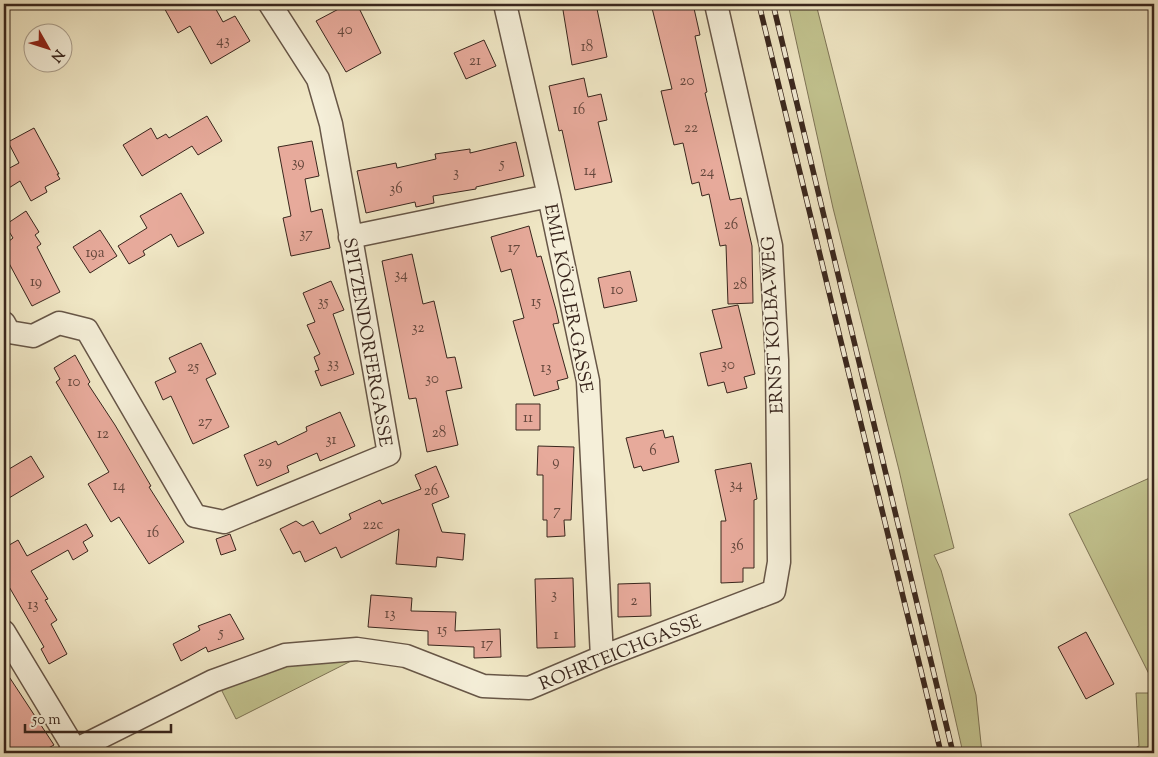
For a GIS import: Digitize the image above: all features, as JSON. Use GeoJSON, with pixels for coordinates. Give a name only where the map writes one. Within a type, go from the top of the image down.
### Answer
{"type":"FeatureCollection","features":[{"type":"Feature","properties":{"kind":"street","name":"SPITZENDORFERGASSE"},"geometry":{"type":"LineString","coordinates":[[4,323],[9,332],[34,336],[59,324],[87,330],[195,516],[224,522],[389,454],[331,124],[318,79],[270,4]]}},
{"type":"Feature","properties":{"kind":"street","name":"EMIL KÖGLER-GASSE"},"geometry":{"type":"LineString","coordinates":[[505,4],[549,196],[588,381],[602,657]]}},
{"type":"Feature","properties":{"kind":"street","name":"ERNST KOLBA-WEG"},"geometry":{"type":"LineString","coordinates":[[716,4],[770,246],[777,370],[779,562],[774,591]]}},
{"type":"Feature","properties":{"kind":"street"},"geometry":{"type":"LineString","coordinates":[[350,237],[549,196]]}},
{"type":"Feature","properties":{"kind":"street","name":"ROHRTEICHGASSE"},"geometry":{"type":"LineString","coordinates":[[74,752],[213,681],[285,655],[357,649],[367,650],[406,656],[483,686],[529,688],[602,657],[774,591]]}},
{"type":"Feature","properties":{"kind":"street"},"geometry":{"type":"LineString","coordinates":[[4,632],[74,752]]}},
{"type":"Feature","properties":{"kind":"green space"},"geometry":{"type":"Polygon","coordinates":[[[788,4],[816,4],[954,548],[934,555],[941,570],[976,695],[982,753],[963,753],[899,470],[833,208],[788,4]]]}},
{"type":"Feature","properties":{"kind":"green space"},"geometry":{"type":"Polygon","coordinates":[[[1154,476],[1154,684],[1069,514],[1154,476]]]}},
{"type":"Feature","properties":{"kind":"green space"},"geometry":{"type":"Polygon","coordinates":[[[359,657],[236,719],[220,687],[256,670],[359,657]]]}},
{"type":"Feature","properties":{"kind":"green space"},"geometry":{"type":"Polygon","coordinates":[[[1136,693],[1154,693],[1154,753],[1126,753],[1139,746],[1136,693]]]}},
{"type":"Feature","properties":{"kind":"building"},"geometry":{"type":"Polygon","coordinates":[[[162,4],[213,4],[223,22],[235,16],[250,41],[211,64],[190,26],[178,33],[162,4]]]}},
{"type":"Feature","properties":{"kind":"building"},"geometry":{"type":"Polygon","coordinates":[[[348,4],[357,4],[381,53],[346,72],[316,21],[348,4]]]}},
{"type":"Feature","properties":{"kind":"building"},"geometry":{"type":"Polygon","coordinates":[[[562,4],[596,4],[607,57],[572,65],[562,4]]]}},
{"type":"Feature","properties":{"kind":"building"},"geometry":{"type":"Polygon","coordinates":[[[661,4],[693,4],[700,35],[695,36],[707,92],[705,93],[730,200],[741,198],[752,246],[753,303],[728,304],[726,245],[720,246],[709,194],[702,196],[699,182],[692,184],[683,143],[674,145],[661,91],[672,89],[652,8],[661,6],[661,4]]]}},
{"type":"Feature","properties":{"kind":"building"},"geometry":{"type":"Polygon","coordinates":[[[484,40],[496,66],[466,79],[454,53],[484,40]]]}},
{"type":"Feature","properties":{"kind":"building"},"geometry":{"type":"Polygon","coordinates":[[[584,78],[588,97],[601,94],[607,120],[598,122],[612,182],[575,190],[562,130],[559,131],[549,86],[584,78]]]}},
{"type":"Feature","properties":{"kind":"building"},"geometry":{"type":"Polygon","coordinates":[[[207,116],[222,141],[198,155],[192,146],[142,176],[123,145],[151,128],[157,139],[166,134],[169,138],[207,116]]]}},
{"type":"Feature","properties":{"kind":"building"},"geometry":{"type":"Polygon","coordinates":[[[34,128],[60,179],[45,187],[47,192],[31,201],[20,181],[4,191],[4,171],[19,163],[8,142],[34,128]]]}},
{"type":"Feature","properties":{"kind":"building"},"geometry":{"type":"Polygon","coordinates":[[[312,141],[319,176],[305,179],[311,212],[322,209],[330,248],[291,256],[283,218],[291,216],[278,147],[312,141]]]}},
{"type":"Feature","properties":{"kind":"building"},"geometry":{"type":"Polygon","coordinates":[[[516,142],[524,176],[476,187],[476,189],[433,196],[434,203],[416,207],[415,202],[366,213],[357,171],[396,163],[397,168],[436,159],[435,154],[470,149],[470,153],[516,142]]]}},
{"type":"Feature","properties":{"kind":"building"},"geometry":{"type":"Polygon","coordinates":[[[181,193],[204,233],[178,247],[171,234],[143,251],[145,255],[129,264],[118,246],[147,228],[140,216],[181,193]]]}},
{"type":"Feature","properties":{"kind":"building"},"geometry":{"type":"Polygon","coordinates":[[[26,211],[39,232],[35,235],[41,244],[37,247],[60,292],[32,306],[4,254],[4,245],[13,238],[5,225],[26,211]]]}},
{"type":"Feature","properties":{"kind":"building"},"geometry":{"type":"Polygon","coordinates":[[[529,226],[537,257],[541,256],[556,310],[559,323],[553,324],[568,378],[557,381],[559,389],[534,396],[513,321],[524,318],[511,269],[501,272],[491,237],[529,226]]]}},
{"type":"Feature","properties":{"kind":"building"},"geometry":{"type":"Polygon","coordinates":[[[100,230],[117,256],[90,273],[73,247],[100,230]]]}},
{"type":"Feature","properties":{"kind":"building"},"geometry":{"type":"Polygon","coordinates":[[[412,254],[423,304],[434,301],[447,358],[455,357],[462,388],[446,391],[458,445],[427,452],[416,398],[409,399],[382,261],[412,254]]]}},
{"type":"Feature","properties":{"kind":"building"},"geometry":{"type":"Polygon","coordinates":[[[630,271],[637,301],[604,308],[598,278],[630,271]]]}},
{"type":"Feature","properties":{"kind":"building"},"geometry":{"type":"Polygon","coordinates":[[[331,281],[344,310],[333,314],[354,374],[321,386],[315,371],[319,370],[314,357],[320,354],[307,325],[315,322],[303,293],[331,281]]]}},
{"type":"Feature","properties":{"kind":"building"},"geometry":{"type":"Polygon","coordinates":[[[738,305],[755,374],[744,377],[747,388],[727,393],[724,382],[708,386],[700,353],[722,348],[712,310],[738,305]]]}},
{"type":"Feature","properties":{"kind":"building"},"geometry":{"type":"Polygon","coordinates":[[[201,343],[216,374],[206,379],[229,427],[193,444],[171,396],[163,400],[155,382],[176,372],[169,358],[201,343]]]}},
{"type":"Feature","properties":{"kind":"building"},"geometry":{"type":"Polygon","coordinates":[[[75,355],[90,382],[88,384],[115,425],[151,486],[149,487],[184,542],[149,564],[119,517],[111,522],[88,484],[109,472],[56,382],[60,379],[54,368],[75,355]]]}},
{"type":"Feature","properties":{"kind":"building"},"geometry":{"type":"Polygon","coordinates":[[[516,404],[540,404],[540,430],[516,430],[516,404]]]}},
{"type":"Feature","properties":{"kind":"building"},"geometry":{"type":"Polygon","coordinates":[[[340,412],[355,446],[320,461],[317,453],[287,466],[289,472],[257,486],[244,455],[276,441],[278,445],[307,431],[306,427],[340,412]]]}},
{"type":"Feature","properties":{"kind":"building"},"geometry":{"type":"Polygon","coordinates":[[[663,430],[665,438],[673,436],[679,462],[643,471],[641,466],[634,468],[626,438],[663,430]]]}},
{"type":"Feature","properties":{"kind":"building"},"geometry":{"type":"Polygon","coordinates":[[[538,446],[574,447],[571,520],[564,520],[565,536],[547,537],[547,520],[543,520],[543,475],[537,475],[538,446]]]}},
{"type":"Feature","properties":{"kind":"building"},"geometry":{"type":"Polygon","coordinates":[[[31,456],[44,477],[4,501],[4,472],[31,456]]]}},
{"type":"Feature","properties":{"kind":"building"},"geometry":{"type":"Polygon","coordinates":[[[751,463],[757,499],[754,500],[754,568],[743,568],[743,582],[721,583],[721,521],[726,521],[715,470],[751,463]]]}},
{"type":"Feature","properties":{"kind":"building"},"geometry":{"type":"Polygon","coordinates":[[[436,466],[449,497],[432,504],[442,532],[465,534],[463,560],[437,557],[436,567],[396,564],[399,529],[341,558],[336,547],[305,562],[300,551],[293,554],[280,529],[296,521],[303,526],[313,521],[320,534],[351,519],[349,514],[380,500],[382,504],[421,489],[415,475],[436,466]]]}},
{"type":"Feature","properties":{"kind":"building"},"geometry":{"type":"Polygon","coordinates":[[[86,524],[93,536],[83,542],[88,551],[73,560],[68,550],[31,571],[48,599],[45,600],[57,620],[51,624],[67,654],[49,664],[41,649],[44,647],[4,578],[4,548],[18,540],[27,556],[86,524]]]}},
{"type":"Feature","properties":{"kind":"building"},"geometry":{"type":"Polygon","coordinates":[[[230,534],[236,550],[221,555],[216,539],[230,534]]]}},
{"type":"Feature","properties":{"kind":"building"},"geometry":{"type":"Polygon","coordinates":[[[573,578],[575,647],[537,648],[535,579],[573,578]]]}},
{"type":"Feature","properties":{"kind":"building"},"geometry":{"type":"Polygon","coordinates":[[[650,583],[651,616],[618,617],[618,584],[650,583]]]}},
{"type":"Feature","properties":{"kind":"building"},"geometry":{"type":"Polygon","coordinates":[[[371,595],[412,598],[411,611],[456,612],[455,631],[500,629],[501,657],[474,658],[474,647],[428,645],[428,631],[368,627],[371,595]]]}},
{"type":"Feature","properties":{"kind":"building"},"geometry":{"type":"Polygon","coordinates":[[[230,614],[244,639],[208,652],[206,647],[181,661],[173,644],[200,630],[198,626],[230,614]]]}},
{"type":"Feature","properties":{"kind":"building"},"geometry":{"type":"Polygon","coordinates":[[[1086,632],[1114,684],[1086,699],[1058,647],[1086,632]]]}},
{"type":"Feature","properties":{"kind":"building"},"geometry":{"type":"Polygon","coordinates":[[[4,669],[54,745],[39,753],[4,753],[4,669]]]}},
{"type":"Feature","properties":{"kind":"railway"},"geometry":{"type":"LineString","coordinates":[[759,4],[941,753]]}},
{"type":"Feature","properties":{"kind":"railway"},"geometry":{"type":"LineString","coordinates":[[773,4],[953,753]]}}]}
